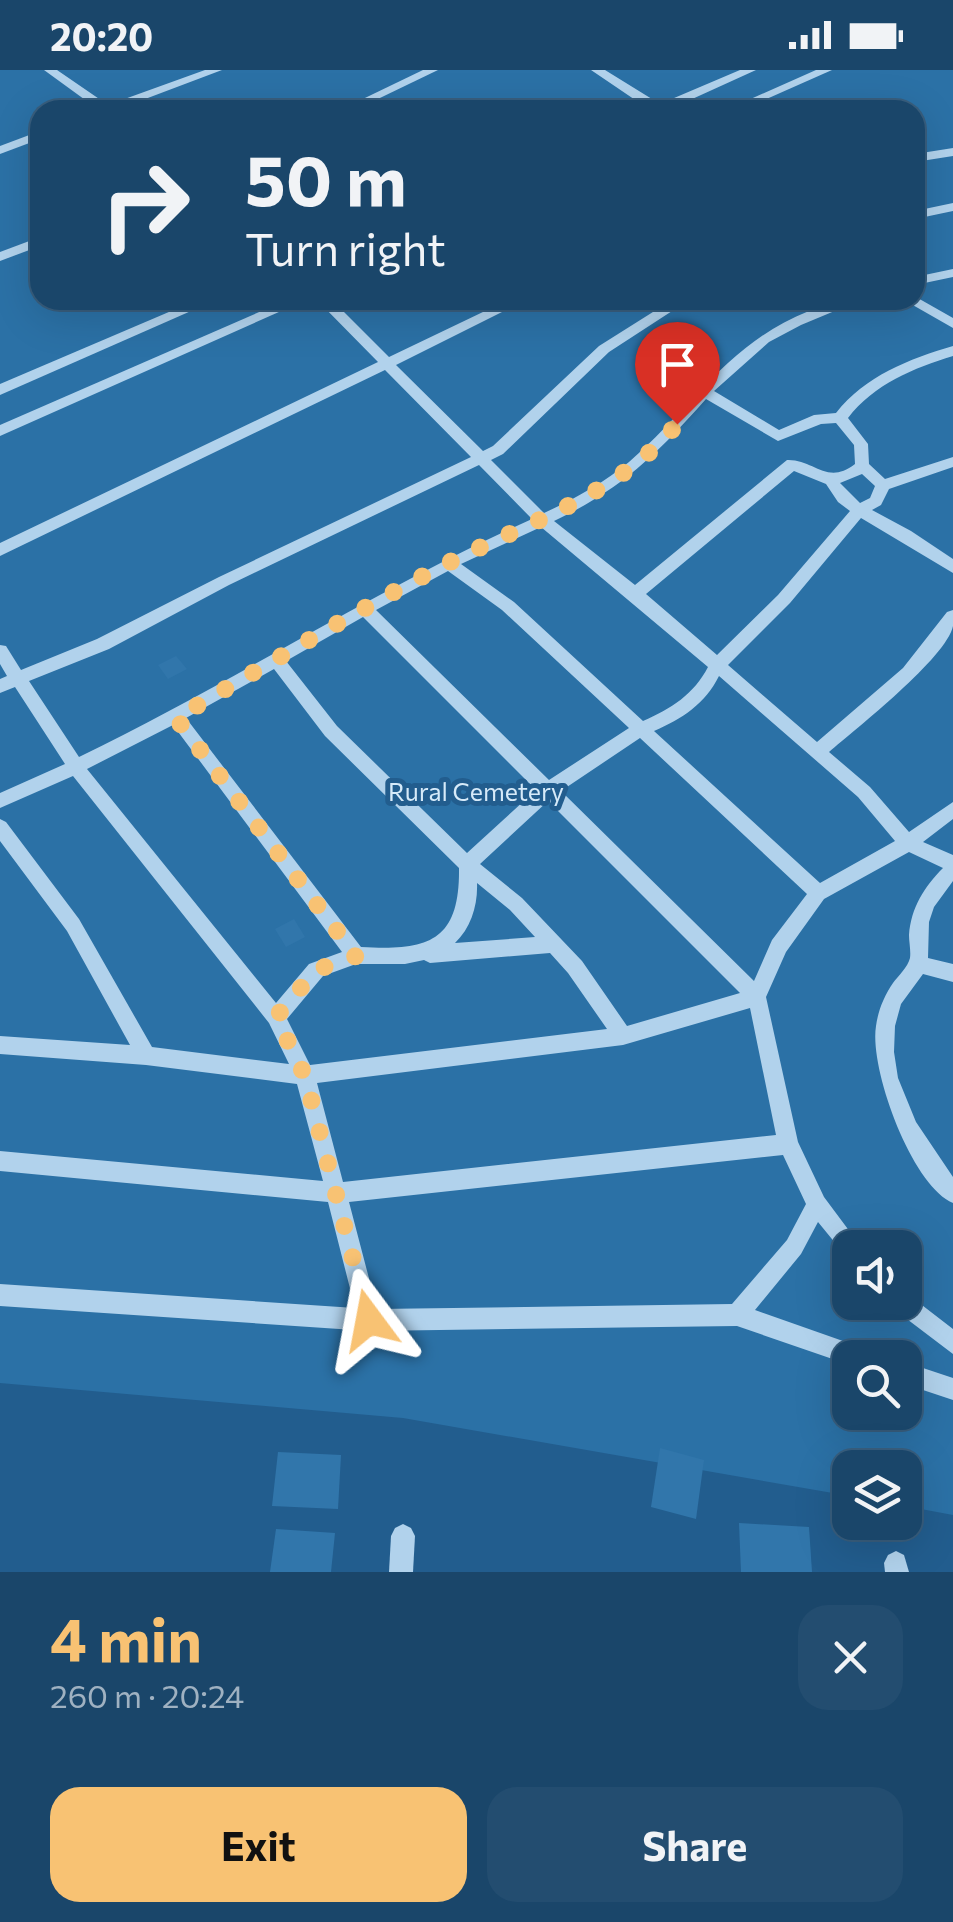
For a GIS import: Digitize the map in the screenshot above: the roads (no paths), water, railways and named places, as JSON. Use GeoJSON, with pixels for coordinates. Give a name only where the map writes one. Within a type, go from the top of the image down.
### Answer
{"type":"FeatureCollection","features":[{"type":"Feature","properties":{"kind":"street"},"geometry":{"type":"LineString","coordinates":[[50,70],[92,100]]}},
{"type":"Feature","properties":{"kind":"street"},"geometry":{"type":"LineString","coordinates":[[134,100],[216,70]]}},
{"type":"Feature","properties":{"kind":"street"},"geometry":{"type":"LineString","coordinates":[[368,100],[432,70]]}},
{"type":"Feature","properties":{"kind":"street"},"geometry":{"type":"LineString","coordinates":[[597,70],[644,100]]}},
{"type":"Feature","properties":{"kind":"street"},"geometry":{"type":"LineString","coordinates":[[682,100],[750,70]]}},
{"type":"Feature","properties":{"kind":"street"},"geometry":{"type":"LineString","coordinates":[[756,100],[826,70]]}},
{"type":"Feature","properties":{"kind":"street"},"geometry":{"type":"LineString","coordinates":[[0,150],[30,139]]}},
{"type":"Feature","properties":{"kind":"street"},"geometry":{"type":"LineString","coordinates":[[925,156],[953,152]]}},
{"type":"Feature","properties":{"kind":"street"},"geometry":{"type":"LineString","coordinates":[[925,213],[953,207]]}},
{"type":"Feature","properties":{"kind":"street"},"geometry":{"type":"LineString","coordinates":[[0,257],[30,245]]}},
{"type":"Feature","properties":{"kind":"street"},"geometry":{"type":"LineString","coordinates":[[925,279],[953,274]]}},
{"type":"Feature","properties":{"kind":"street"},"geometry":{"type":"LineString","coordinates":[[925,308],[953,324]]}},
{"type":"Feature","properties":{"kind":"street"},"geometry":{"type":"LineString","coordinates":[[0,390],[186,310]]}},
{"type":"Feature","properties":{"kind":"street"},"geometry":{"type":"LineString","coordinates":[[0,431],[276,310]]}},
{"type":"Feature","properties":{"kind":"street"},"geometry":{"type":"LineString","coordinates":[[333,310],[541,519],[818,751],[864,792],[908,842],[953,866],[930,894],[918,918],[919,964],[892,1002],[884,1036],[901,1112],[930,1168],[953,1193]]}},
{"type":"Feature","properties":{"kind":"street"},"geometry":{"type":"LineString","coordinates":[[0,550],[498,310]]}},
{"type":"Feature","properties":{"kind":"street"},"geometry":{"type":"LineString","coordinates":[[9,682],[103,644],[498,450],[604,349],[666,310]]}},
{"type":"Feature","properties":{"kind":"street"},"geometry":{"type":"LineString","coordinates":[[0,801],[77,769],[176,718],[448,563],[608,485],[660,444],[704,392],[765,338],[831,310]]}},
{"type":"Feature","properties":{"kind":"street"},"geometry":{"type":"LineString","coordinates":[[840,418],[850,401],[886,378],[953,351]]}},
{"type":"Feature","properties":{"kind":"street"},"geometry":{"type":"LineString","coordinates":[[704,392],[778,436],[792,464],[831,480],[842,499],[953,567]]}},
{"type":"Feature","properties":{"kind":"street"},"geometry":{"type":"LineString","coordinates":[[778,436],[819,418],[840,418]]}},
{"type":"Feature","properties":{"kind":"street"},"geometry":{"type":"LineString","coordinates":[[840,418],[860,444],[862,466],[882,485]]}},
{"type":"Feature","properties":{"kind":"street"},"geometry":{"type":"LineString","coordinates":[[882,485],[953,462]]}},
{"type":"Feature","properties":{"kind":"street"},"geometry":{"type":"LineString","coordinates":[[634,594],[792,464]]}},
{"type":"Feature","properties":{"kind":"street"},"geometry":{"type":"LineString","coordinates":[[831,480],[852,474],[862,466]]}},
{"type":"Feature","properties":{"kind":"street"},"geometry":{"type":"LineString","coordinates":[[468,864],[547,792],[639,730],[668,718],[703,692],[718,665],[784,599],[859,511],[876,501],[882,485]]}},
{"type":"Feature","properties":{"kind":"street"},"geometry":{"type":"LineString","coordinates":[[448,563],[508,606],[818,893]]}},
{"type":"Feature","properties":{"kind":"street"},"geometry":{"type":"LineString","coordinates":[[366,610],[758,997]]}},
{"type":"Feature","properties":{"kind":"street"},"geometry":{"type":"LineString","coordinates":[[818,751],[897,685],[940,639],[953,616]]}},
{"type":"Feature","properties":{"kind":"street"},"geometry":{"type":"LineString","coordinates":[[0,651],[9,682],[276,1017],[305,1076],[369,1320]]}},
{"type":"Feature","properties":{"kind":"street"},"geometry":{"type":"LineString","coordinates":[[276,660],[331,732],[554,944],[623,1036]]}},
{"type":"Feature","properties":{"kind":"street"},"geometry":{"type":"LineString","coordinates":[[176,718],[356,956]]}},
{"type":"Feature","properties":{"kind":"street"},"geometry":{"type":"LineString","coordinates":[[838,1230],[817,1204],[788,1144],[758,997],[779,946],[818,893],[908,842],[953,809]]}},
{"type":"Feature","properties":{"kind":"street"},"geometry":{"type":"LineString","coordinates":[[0,827],[73,925],[146,1056]]}},
{"type":"Feature","properties":{"kind":"street"},"geometry":{"type":"LineString","coordinates":[[428,954],[454,935],[470,892],[468,864]]}},
{"type":"Feature","properties":{"kind":"street"},"geometry":{"type":"LineString","coordinates":[[276,1017],[316,970],[356,956],[380,958],[554,944]]}},
{"type":"Feature","properties":{"kind":"street"},"geometry":{"type":"LineString","coordinates":[[919,964],[953,973]]}},
{"type":"Feature","properties":{"kind":"street"},"geometry":{"type":"LineString","coordinates":[[0,1045],[146,1056],[305,1076],[623,1036],[758,997]]}},
{"type":"Feature","properties":{"kind":"street"},"geometry":{"type":"LineString","coordinates":[[0,1161],[338,1193],[788,1144]]}},
{"type":"Feature","properties":{"kind":"street"},"geometry":{"type":"LineString","coordinates":[[736,1315],[794,1247],[817,1204]]}},
{"type":"Feature","properties":{"kind":"street"},"geometry":{"type":"LineString","coordinates":[[0,1295],[369,1320],[736,1315],[832,1348]]}},
{"type":"Feature","properties":{"kind":"street"},"geometry":{"type":"LineString","coordinates":[[922,1318],[953,1344]]}},
{"type":"Feature","properties":{"kind":"street"},"geometry":{"type":"LineString","coordinates":[[922,1379],[953,1389]]}},
{"type":"Feature","properties":{"kind":"street"},"geometry":{"type":"LineString","coordinates":[[401,1572],[403,1536]]}},
{"type":"Feature","properties":{"kind":"park label","name":"Rural Cemetery"},"geometry":{"type":"Point","coordinates":[476,792]}}]}
